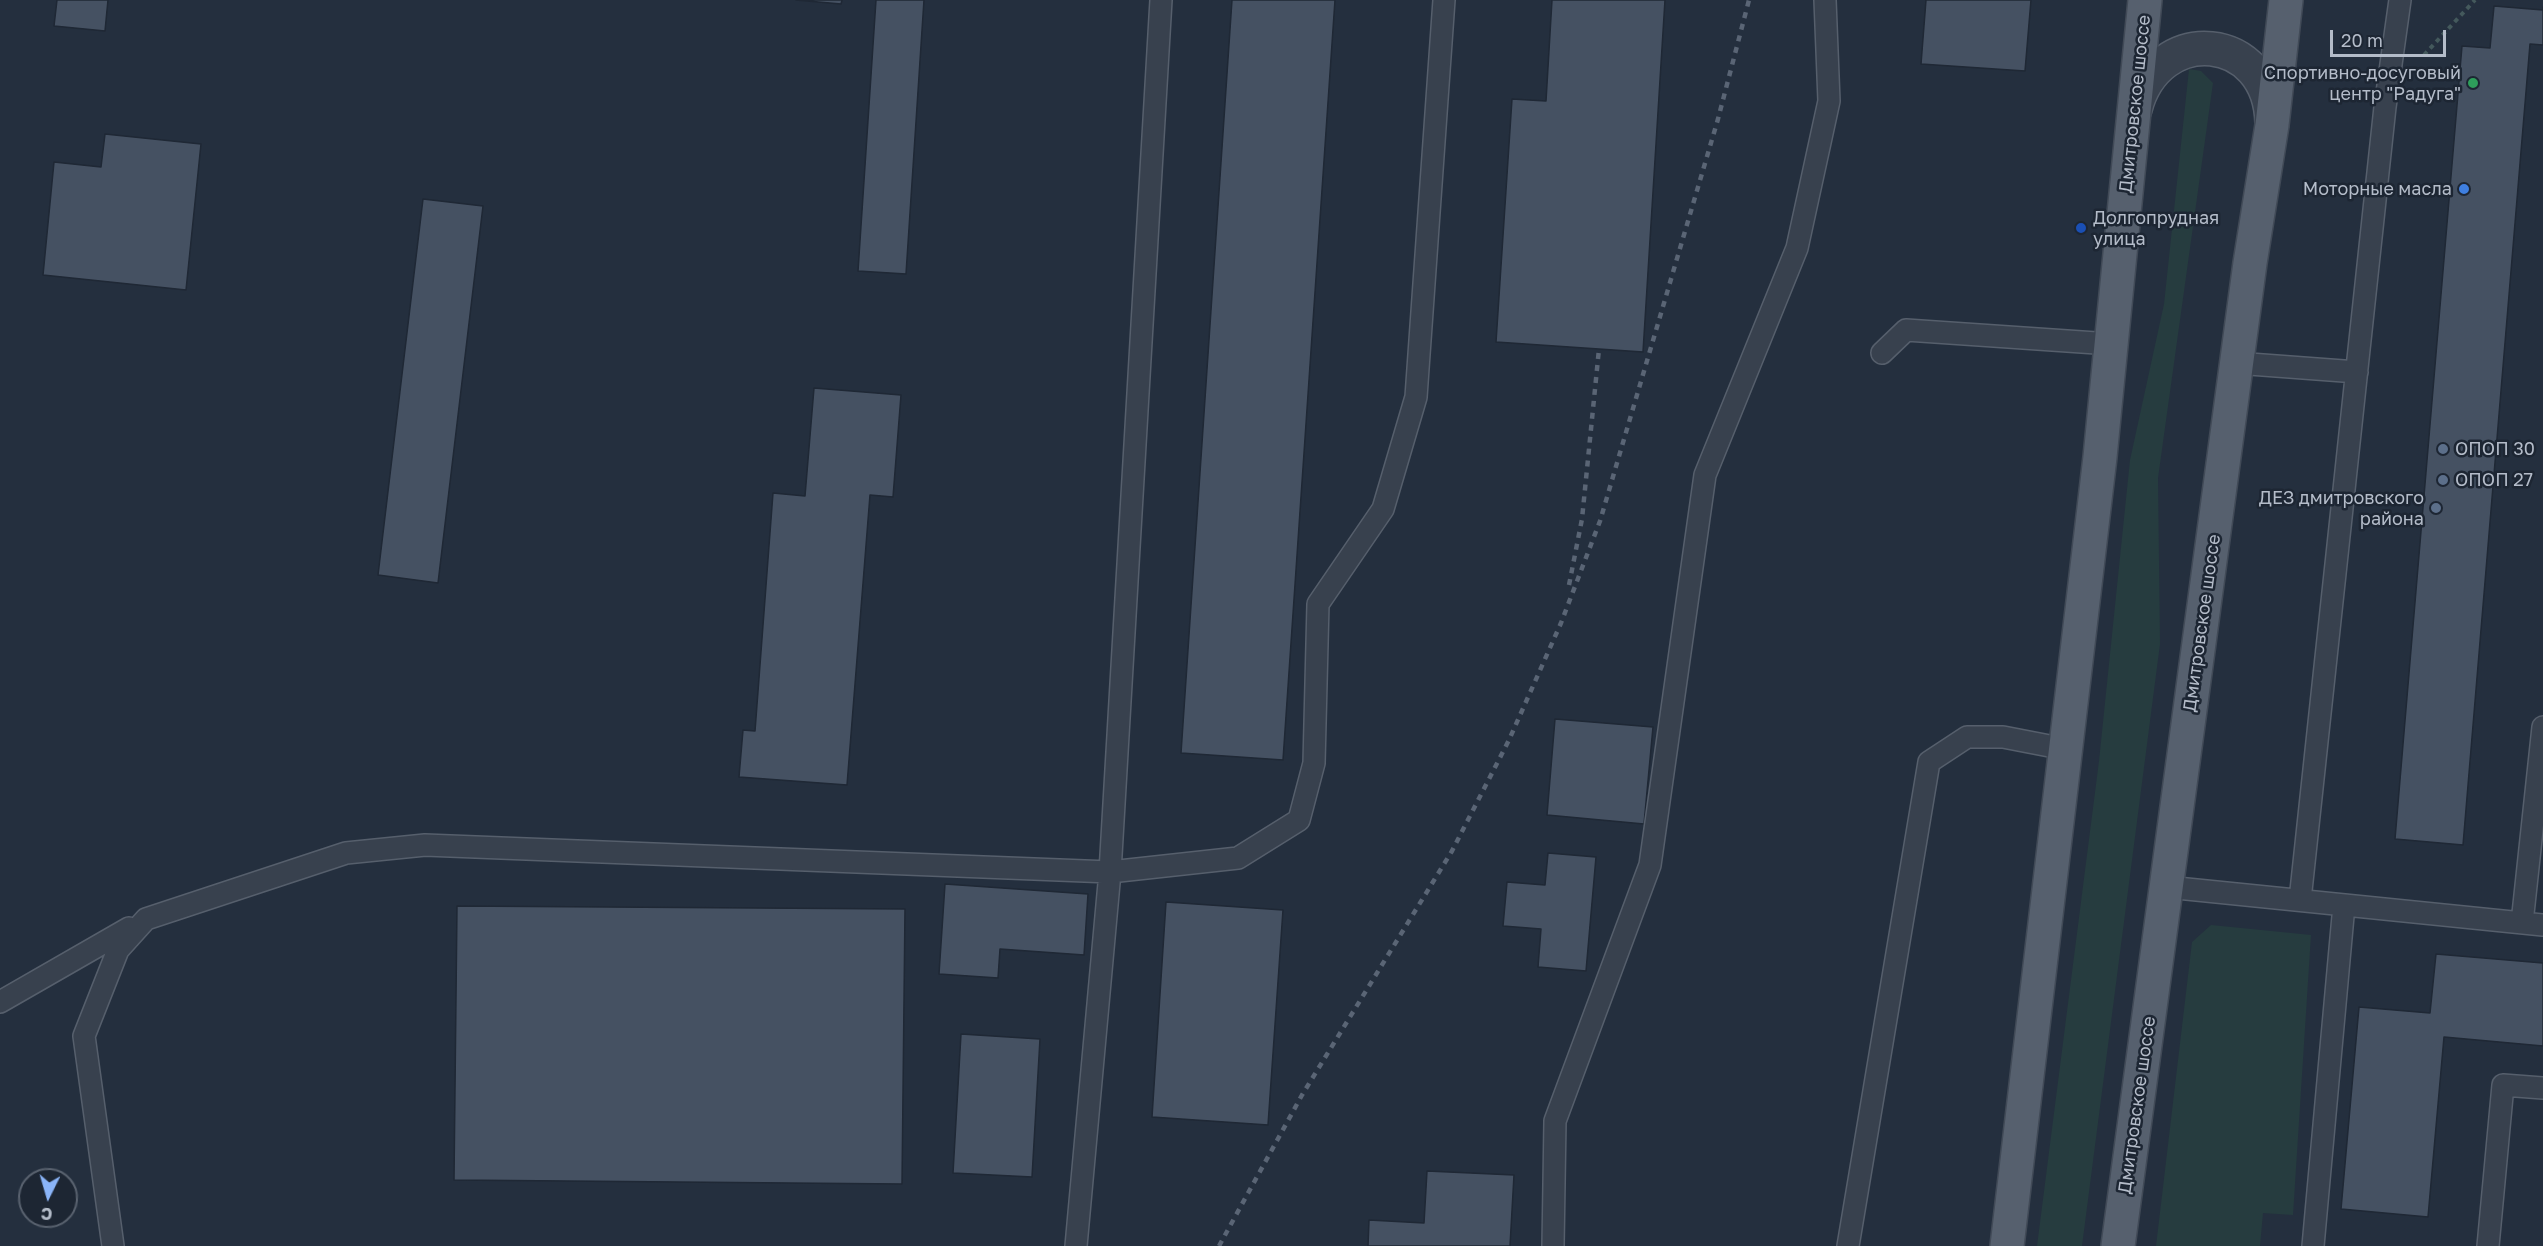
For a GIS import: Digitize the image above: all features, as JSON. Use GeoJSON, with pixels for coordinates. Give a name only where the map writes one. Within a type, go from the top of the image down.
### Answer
{"type":"FeatureCollection","features":[{"type":"Feature","properties":{"kind":"main road","name":"Дмитровское шоссе"},"geometry":{"type":"LineString","coordinates":[[2007,1246],[2111,344],[2145,0]]}},
{"type":"Feature","properties":{"kind":"main road","name":"Дмитровское шоссе"},"geometry":{"type":"LineString","coordinates":[[2118,1246],[2254,230],[2272,125],[2286,0]]}},
{"type":"Feature","properties":{"kind":"street"},"geometry":{"type":"LineString","coordinates":[[2135,110],[2140,90],[2150,74],[2164,60],[2192,50],[2221,50],[2239,58],[2254,70],[2265,87],[2271,105],[2272,125]]}},
{"type":"Feature","properties":{"kind":"lane"},"geometry":{"type":"LineString","coordinates":[[1076,1246],[1110,872],[1161,0]]}},
{"type":"Feature","properties":{"kind":"lane"},"geometry":{"type":"LineString","coordinates":[[0,1002],[146,919],[346,853],[425,845],[1110,872],[1238,858],[1299,820],[1314,763],[1318,604],[1383,509],[1416,397],[1444,0]]}},
{"type":"Feature","properties":{"kind":"lane"},"geometry":{"type":"LineString","coordinates":[[1553,1246],[1555,1121],[1650,865],[1705,475],[1797,248],[1827,113],[1829,101],[1825,0]]}},
{"type":"Feature","properties":{"kind":"lane"},"geometry":{"type":"LineString","coordinates":[[2301,900],[2385,107],[2400,0]]}},
{"type":"Feature","properties":{"kind":"lane"},"geometry":{"type":"LineString","coordinates":[[1882,353],[1906,330],[2111,344]]}},
{"type":"Feature","properties":{"kind":"lane"},"geometry":{"type":"LineString","coordinates":[[2236,363],[2357,372]]}},
{"type":"Feature","properties":{"kind":"lane"},"geometry":{"type":"LineString","coordinates":[[2167,887],[2533,924],[2543,727]]}},
{"type":"Feature","properties":{"kind":"lane"},"geometry":{"type":"LineString","coordinates":[[1848,1246],[1929,762],[1967,737],[2003,737],[2065,749]]}},
{"type":"Feature","properties":{"kind":"lane"},"geometry":{"type":"LineString","coordinates":[[2313,1246],[2344,905]]}},
{"type":"Feature","properties":{"kind":"lane"},"geometry":{"type":"LineString","coordinates":[[113,1246],[84,1036],[118,950],[146,919]]}},
{"type":"Feature","properties":{"kind":"lane"},"geometry":{"type":"LineString","coordinates":[[2488,1246],[2503,1085],[2543,1088]]}},
{"type":"Feature","properties":{"kind":"path"},"geometry":{"type":"LineString","coordinates":[[2421,58],[2475,0]]}},
{"type":"Feature","properties":{"kind":"green space"},"geometry":{"type":"Polygon","coordinates":[[[2189,69],[2201,71],[2213,83],[2158,478],[2160,644],[2082,1246],[2037,1246],[2099,761],[2130,460],[2164,304],[2189,69]]]}},
{"type":"Feature","properties":{"kind":"green space"},"geometry":{"type":"Polygon","coordinates":[[[2211,925],[2311,935],[2293,1215],[2263,1213],[2260,1246],[2156,1246],[2192,942],[2211,925]]]}},
{"type":"Feature","properties":{"kind":"building"},"geometry":{"type":"Polygon","coordinates":[[[57,0],[108,0],[105,31],[54,26],[57,0]]]}},
{"type":"Feature","properties":{"kind":"building"},"geometry":{"type":"Polygon","coordinates":[[[796,0],[842,0],[841,4],[796,0]]]}},
{"type":"Feature","properties":{"kind":"building"},"geometry":{"type":"Polygon","coordinates":[[[876,0],[924,0],[906,274],[858,271],[876,0]]]}},
{"type":"Feature","properties":{"kind":"building"},"geometry":{"type":"Polygon","coordinates":[[[1232,0],[1335,0],[1283,760],[1181,753],[1232,0]]]}},
{"type":"Feature","properties":{"kind":"building"},"geometry":{"type":"Polygon","coordinates":[[[1552,0],[1665,0],[1643,352],[1496,342],[1512,99],[1546,101],[1552,0]]]}},
{"type":"Feature","properties":{"kind":"building"},"geometry":{"type":"Polygon","coordinates":[[[1926,0],[2031,0],[2025,71],[1921,64],[1926,0]]]}},
{"type":"Feature","properties":{"kind":"building"},"geometry":{"type":"Polygon","coordinates":[[[2494,6],[2543,10],[2543,45],[2530,44],[2463,845],[2395,839],[2462,46],[2490,48],[2494,6]]]}},
{"type":"Feature","properties":{"kind":"building"},"geometry":{"type":"Polygon","coordinates":[[[105,134],[201,144],[186,290],[43,275],[54,162],[101,167],[105,134]]]}},
{"type":"Feature","properties":{"kind":"building"},"geometry":{"type":"Polygon","coordinates":[[[423,199],[483,206],[438,583],[378,575],[423,199]]]}},
{"type":"Feature","properties":{"kind":"building"},"geometry":{"type":"Polygon","coordinates":[[[814,388],[901,395],[893,497],[870,495],[847,785],[739,777],[743,730],[755,731],[773,493],[805,496],[814,388]]]}},
{"type":"Feature","properties":{"kind":"building"},"geometry":{"type":"Polygon","coordinates":[[[1555,719],[1653,727],[1644,824],[1547,815],[1555,719]]]}},
{"type":"Feature","properties":{"kind":"building"},"geometry":{"type":"Polygon","coordinates":[[[1548,853],[1596,857],[1586,971],[1538,967],[1541,929],[1503,926],[1507,882],[1545,885],[1548,853]]]}},
{"type":"Feature","properties":{"kind":"building"},"geometry":{"type":"Polygon","coordinates":[[[945,884],[1088,894],[1084,955],[1000,949],[998,978],[939,974],[945,884]]]}},
{"type":"Feature","properties":{"kind":"building"},"geometry":{"type":"Polygon","coordinates":[[[1166,902],[1283,910],[1268,1125],[1152,1117],[1166,902]]]}},
{"type":"Feature","properties":{"kind":"building"},"geometry":{"type":"Polygon","coordinates":[[[457,906],[905,909],[902,1184],[454,1180],[457,906]]]}},
{"type":"Feature","properties":{"kind":"building"},"geometry":{"type":"Polygon","coordinates":[[[2436,954],[2543,963],[2543,1046],[2444,1037],[2428,1217],[2341,1209],[2359,1007],[2430,1013],[2436,954]]]}},
{"type":"Feature","properties":{"kind":"building"},"geometry":{"type":"Polygon","coordinates":[[[961,1034],[1040,1039],[1032,1177],[953,1173],[961,1034]]]}},
{"type":"Feature","properties":{"kind":"building"},"geometry":{"type":"Polygon","coordinates":[[[1427,1171],[1514,1175],[1510,1246],[1368,1246],[1369,1220],[1424,1223],[1427,1171]]]}},
{"type":"Feature","properties":{"kind":"railway"},"geometry":{"type":"LineString","coordinates":[[1219,1246],[1302,1095],[1452,851],[1509,740],[1561,623],[1600,521],[1718,119],[1749,0]]}},
{"type":"Feature","properties":{"kind":"railway"},"geometry":{"type":"LineString","coordinates":[[1569,585],[1582,519],[1599,349]]}},
{"type":"Feature","properties":{"kind":"place","name":"Спортивно-досуговый центр \"Радуга\""},"geometry":{"type":"Point","coordinates":[2473,83]}},
{"type":"Feature","properties":{"kind":"place","name":"Моторные масла"},"geometry":{"type":"Point","coordinates":[2464,189]}},
{"type":"Feature","properties":{"kind":"place","name":"Долгопрудная улица"},"geometry":{"type":"Point","coordinates":[2081,228]}},
{"type":"Feature","properties":{"kind":"place","name":"ОПОП 30"},"geometry":{"type":"Point","coordinates":[2443,449]}},
{"type":"Feature","properties":{"kind":"place","name":"ОПОП 27"},"geometry":{"type":"Point","coordinates":[2443,480]}},
{"type":"Feature","properties":{"kind":"place","name":"ДЕЗ дмитровского района"},"geometry":{"type":"Point","coordinates":[2436,508]}}]}
